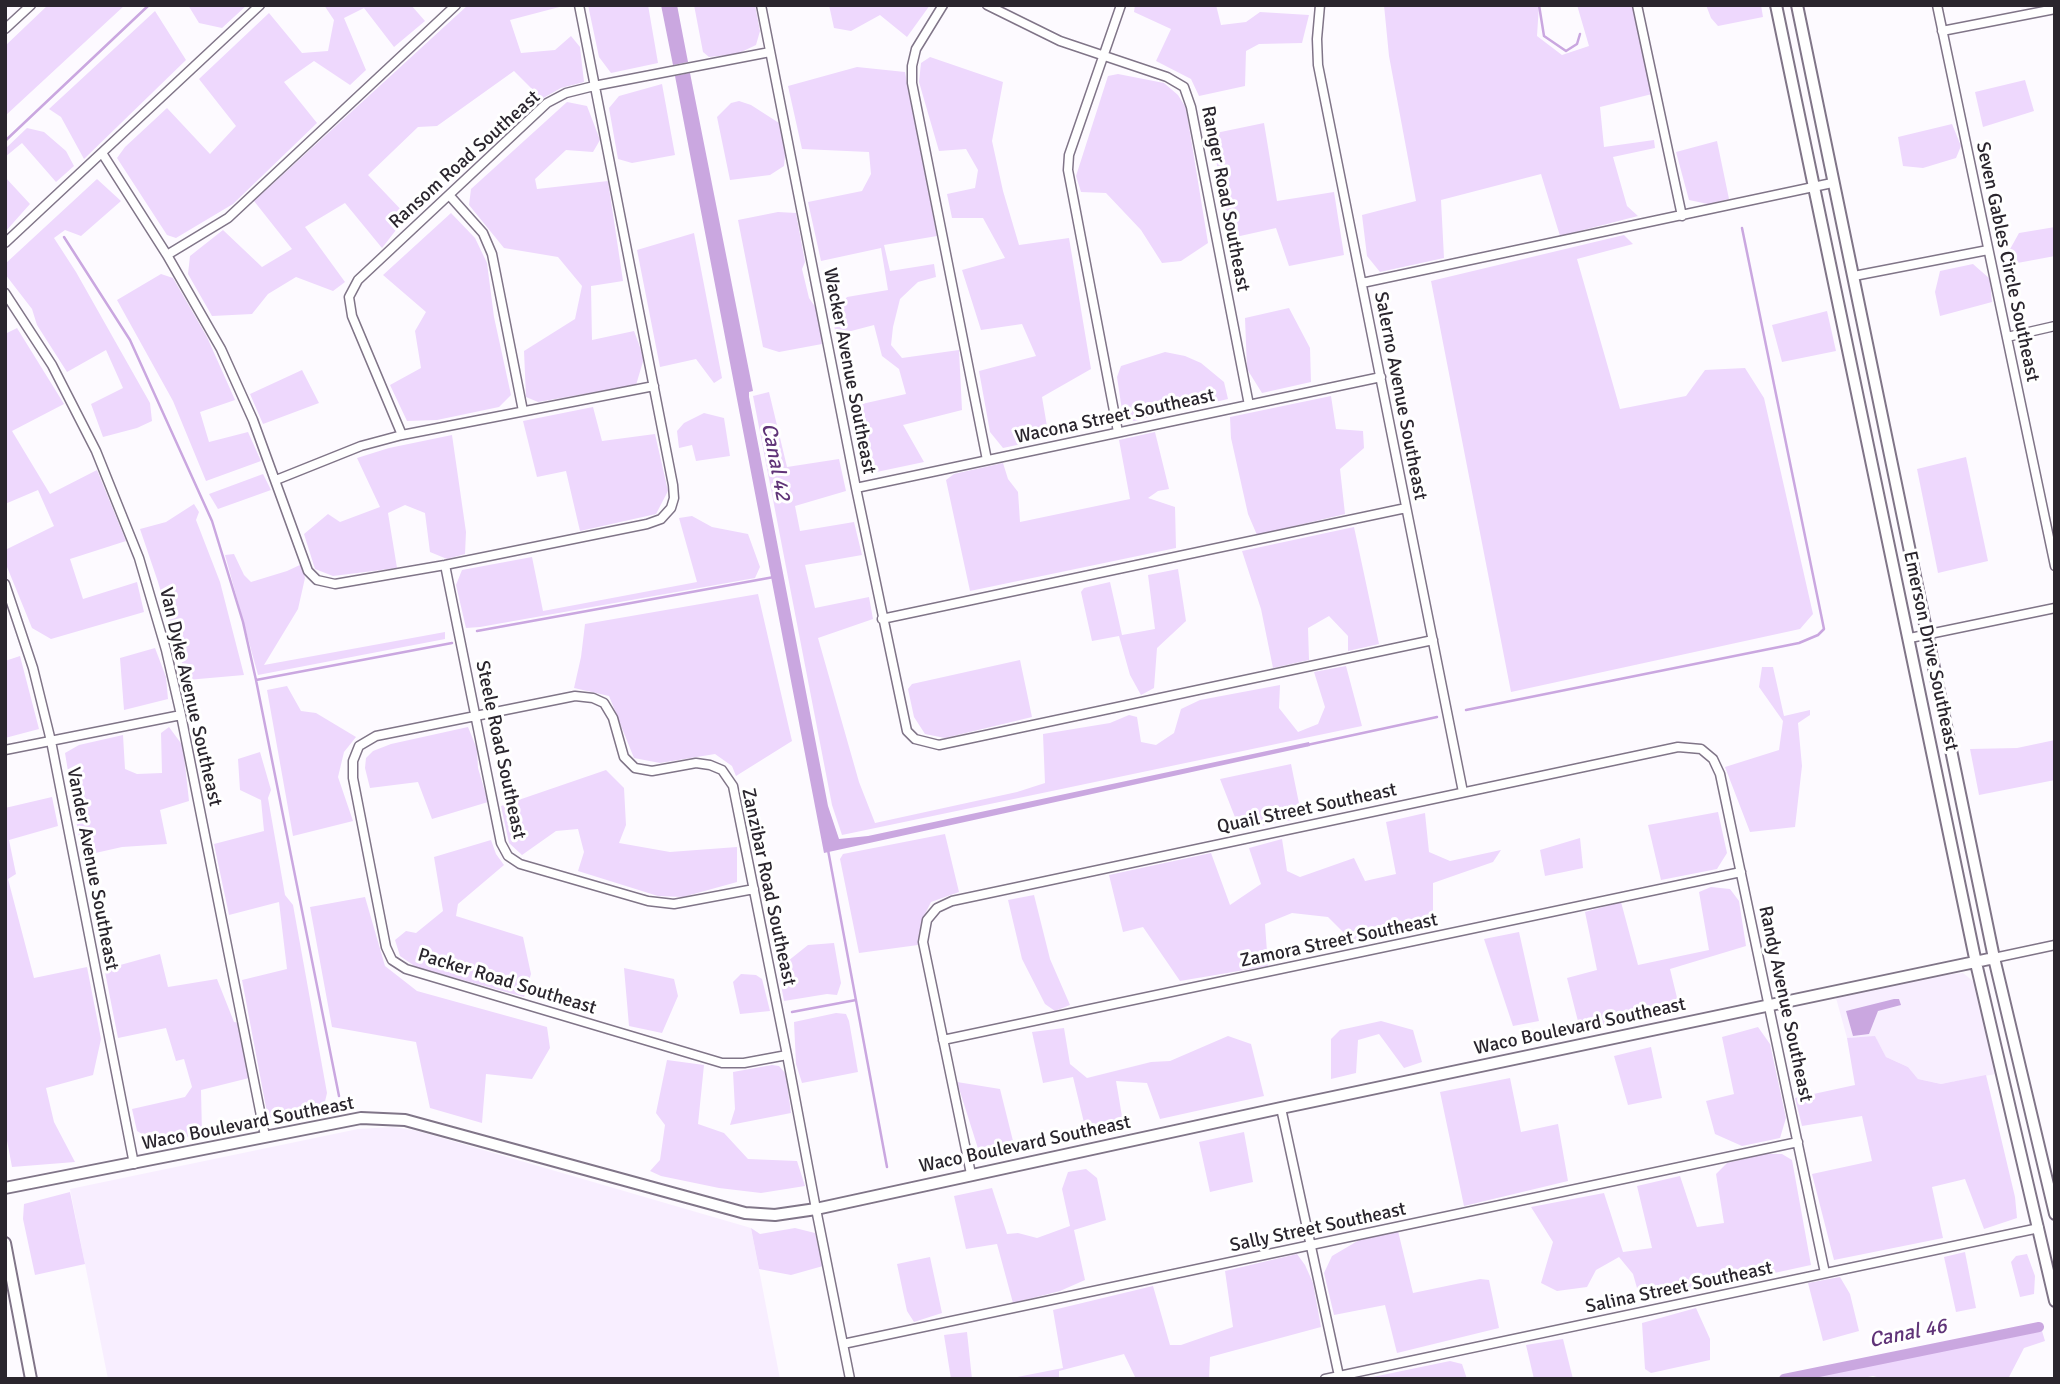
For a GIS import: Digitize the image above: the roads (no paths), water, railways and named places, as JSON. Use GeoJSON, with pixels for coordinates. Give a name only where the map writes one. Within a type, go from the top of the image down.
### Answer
{"type":"FeatureCollection","features":[{"type":"Feature","properties":{"kind":"street"},"geometry":{"type":"LineString","coordinates":[[5,29],[31,5]]}},
{"type":"Feature","properties":{"kind":"street"},"geometry":{"type":"LineString","coordinates":[[5,243],[260,5]]}},
{"type":"Feature","properties":{"kind":"street"},"geometry":{"type":"LineString","coordinates":[[167,255],[228,218],[456,5]]}},
{"type":"Feature","properties":{"kind":"street"},"geometry":{"type":"LineString","coordinates":[[102,153],[167,255],[221,349],[253,420],[308,571],[317,580],[335,584],[647,524],[661,519],[671,508],[674,498],[673,485],[579,5]]}},
{"type":"Feature","properties":{"kind":"street","name":"Wacker Avenue Southeast"},"geometry":{"type":"LineString","coordinates":[[761,5],[902,718],[907,731],[915,739],[939,745],[1433,640]]}},
{"type":"Feature","properties":{"kind":"street"},"geometry":{"type":"LineString","coordinates":[[943,5],[916,49],[912,83],[987,460]]}},
{"type":"Feature","properties":{"kind":"street","name":"Ranger Road Southeast"},"geometry":{"type":"LineString","coordinates":[[987,5],[1060,41],[1167,76],[1184,87],[1191,107],[1249,405]]}},
{"type":"Feature","properties":{"kind":"street"},"geometry":{"type":"LineString","coordinates":[[1118,432],[1068,170],[1069,155],[1121,5]]}},
{"type":"Feature","properties":{"kind":"street","name":"Salerno Avenue Southeast"},"geometry":{"type":"LineString","coordinates":[[1320,5],[1318,65],[1463,792]]}},
{"type":"Feature","properties":{"kind":"street"},"geometry":{"type":"LineString","coordinates":[[1637,5],[1682,216]]}},
{"type":"Feature","properties":{"kind":"street","name":"Emerson Drive Southeast"},"geometry":{"type":"LineString","coordinates":[[1776,5],[1976,962],[2055,1301]]}},
{"type":"Feature","properties":{"kind":"street","name":"Emerson Drive Southeast"},"geometry":{"type":"LineString","coordinates":[[1797,5],[1994,958],[2055,1214]]}},
{"type":"Feature","properties":{"kind":"street","name":"Seven Gables Circle Southeast"},"geometry":{"type":"LineString","coordinates":[[1937,5],[2055,566]]}},
{"type":"Feature","properties":{"kind":"street"},"geometry":{"type":"LineString","coordinates":[[1942,31],[2055,9]]}},
{"type":"Feature","properties":{"kind":"street","name":"Ransom Road Southeast"},"geometry":{"type":"LineString","coordinates":[[402,435],[352,316],[349,297],[358,280],[547,103],[566,93],[594,86],[770,52]]}},
{"type":"Feature","properties":{"kind":"street"},"geometry":{"type":"LineString","coordinates":[[1362,283],[1832,183]]}},
{"type":"Feature","properties":{"kind":"street"},"geometry":{"type":"LineString","coordinates":[[449,195],[483,233],[492,254],[523,411]]}},
{"type":"Feature","properties":{"kind":"street"},"geometry":{"type":"LineString","coordinates":[[1854,276],[1988,250]]}},
{"type":"Feature","properties":{"kind":"street","name":"Van Dyke Avenue Southeast"},"geometry":{"type":"LineString","coordinates":[[5,293],[52,365],[96,451],[139,558],[166,650],[181,715],[265,1136]]}},
{"type":"Feature","properties":{"kind":"street"},"geometry":{"type":"LineString","coordinates":[[2007,337],[2055,326]]}},
{"type":"Feature","properties":{"kind":"street","name":"Wacona Street Southeast"},"geometry":{"type":"LineString","coordinates":[[856,488],[1381,377]]}},
{"type":"Feature","properties":{"kind":"street"},"geometry":{"type":"LineString","coordinates":[[276,480],[349,450],[402,435],[654,386]]}},
{"type":"Feature","properties":{"kind":"street"},"geometry":{"type":"LineString","coordinates":[[882,619],[1406,508]]}},
{"type":"Feature","properties":{"kind":"street","name":"Steele Road Southeast"},"geometry":{"type":"LineString","coordinates":[[444,565],[501,843],[508,856],[520,863],[648,901],[674,904],[754,888]]}},
{"type":"Feature","properties":{"kind":"street","name":"Vander Avenue Southeast"},"geometry":{"type":"LineString","coordinates":[[5,584],[33,668],[51,741],[134,1164]]}},
{"type":"Feature","properties":{"kind":"street"},"geometry":{"type":"LineString","coordinates":[[1910,638],[2055,608]]}},
{"type":"Feature","properties":{"kind":"street","name":"Zanzibar Road Southeast"},"geometry":{"type":"LineString","coordinates":[[359,746],[376,736],[575,696],[593,698],[604,703],[613,718],[619,748],[635,768],[652,771],[696,763],[722,770],[733,786],[850,1379]]}},
{"type":"Feature","properties":{"kind":"street"},"geometry":{"type":"LineString","coordinates":[[5,750],[181,715]]}},
{"type":"Feature","properties":{"kind":"street","name":"Packer Road Southeast"},"geometry":{"type":"LineString","coordinates":[[359,746],[353,761],[352,778],[386,947],[392,960],[407,969],[722,1063],[744,1063],[787,1055]]}},
{"type":"Feature","properties":{"kind":"street","name":"Quail Street Southeast"},"geometry":{"type":"LineString","coordinates":[[943,1040],[923,942],[928,920],[937,908],[952,901],[1678,747],[1700,749]]}},
{"type":"Feature","properties":{"kind":"street","name":"Randy Avenue Southeast"},"geometry":{"type":"LineString","coordinates":[[1700,749],[1713,759],[1720,774],[1825,1273]]}},
{"type":"Feature","properties":{"kind":"street","name":"Zamora Street Southeast"},"geometry":{"type":"LineString","coordinates":[[943,1040],[1741,872]]}},
{"type":"Feature","properties":{"kind":"street","name":"Waco Boulevard Southeast"},"geometry":{"type":"LineString","coordinates":[[5,1188],[361,1118],[405,1120],[745,1213],[775,1214],[816,1209],[2055,945]]}},
{"type":"Feature","properties":{"kind":"street"},"geometry":{"type":"LineString","coordinates":[[943,1040],[971,1174]]}},
{"type":"Feature","properties":{"kind":"street"},"geometry":{"type":"LineString","coordinates":[[1281,1108],[1339,1376]]}},
{"type":"Feature","properties":{"kind":"street","name":"Sally Street Southeast"},"geometry":{"type":"LineString","coordinates":[[844,1344],[1798,1142]]}},
{"type":"Feature","properties":{"kind":"street","name":"Salina Street Southeast"},"geometry":{"type":"LineString","coordinates":[[1325,1379],[2039,1228]]}},
{"type":"Feature","properties":{"kind":"street"},"geometry":{"type":"LineString","coordinates":[[5,1244],[31,1379]]}},
{"type":"Feature","properties":{"kind":"waterway"},"geometry":{"type":"LineString","coordinates":[[5,141],[149,5]]}},
{"type":"Feature","properties":{"kind":"waterway"},"geometry":{"type":"LineString","coordinates":[[1539,5],[1544,36],[1566,51],[1577,44],[1580,34]]}},
{"type":"Feature","properties":{"kind":"waterway"},"geometry":{"type":"LineString","coordinates":[[1466,710],[1799,643],[1818,635],[1824,629],[1742,228]]}},
{"type":"Feature","properties":{"kind":"waterway"},"geometry":{"type":"LineString","coordinates":[[64,237],[130,340],[212,521],[243,622],[256,680],[339,1096]]}},
{"type":"Feature","properties":{"kind":"waterway"},"geometry":{"type":"LineString","coordinates":[[477,631],[774,577]]}},
{"type":"Feature","properties":{"kind":"waterway"},"geometry":{"type":"LineString","coordinates":[[256,680],[452,643]]}},
{"type":"Feature","properties":{"kind":"waterway"},"geometry":{"type":"LineString","coordinates":[[1307,745],[1437,717]]}},
{"type":"Feature","properties":{"kind":"waterway"},"geometry":{"type":"LineString","coordinates":[[828,850],[887,1167]]}},
{"type":"Feature","properties":{"kind":"waterway"},"geometry":{"type":"LineString","coordinates":[[792,1012],[856,1000]]}},
{"type":"Feature","properties":{"kind":"waterway","name":"Canal 46"},"geometry":{"type":"LineString","coordinates":[[1784,1379],[2039,1327]]}},
{"type":"Feature","properties":{"kind":"water label","name":"Canal 42"},"geometry":{"type":"Point","coordinates":[775,462]}}]}
